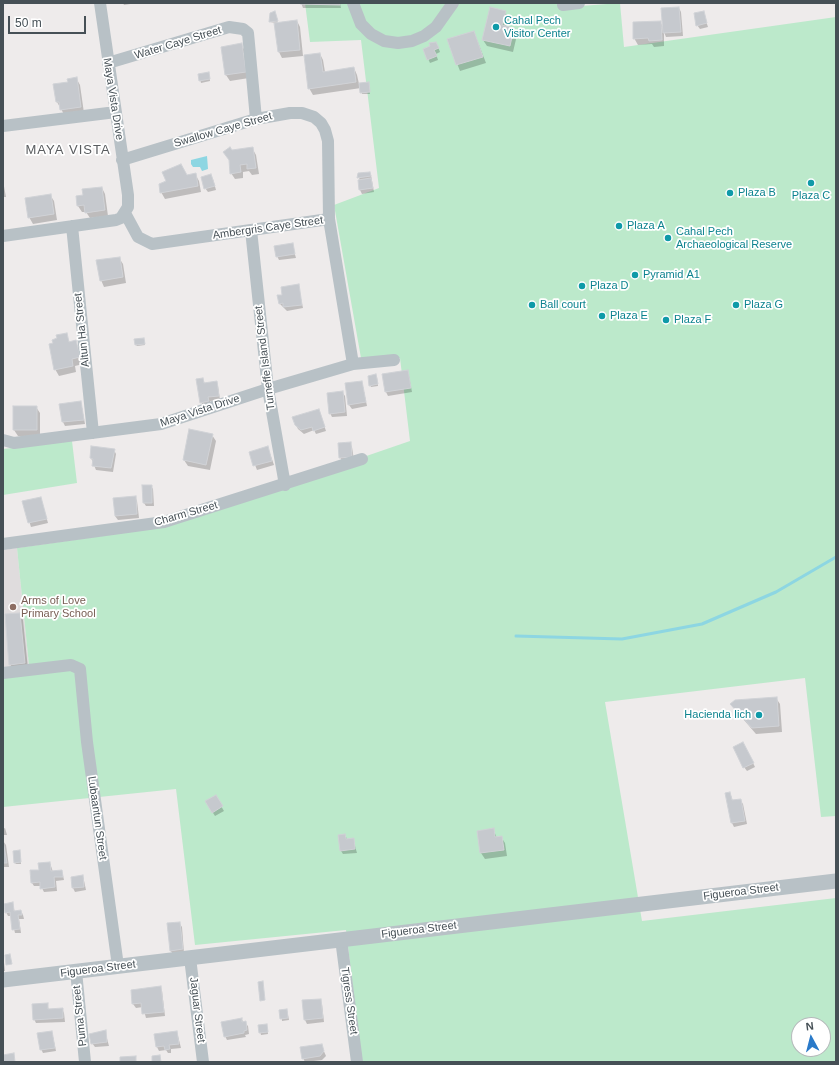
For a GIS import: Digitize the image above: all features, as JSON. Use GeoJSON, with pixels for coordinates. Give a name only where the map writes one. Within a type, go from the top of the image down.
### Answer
{"type":"FeatureCollection","features":[{"type":"Feature","properties":{"kind":"street","name":"Maya Vista Drive"},"geometry":{"type":"LineString","coordinates":[[100,3],[129,202],[125,213]]}},
{"type":"Feature","properties":{"kind":"street"},"geometry":{"type":"LineString","coordinates":[[353,3],[362,24],[371,34],[384,41],[398,43],[412,41],[430,32],[436,27],[453,3]]}},
{"type":"Feature","properties":{"kind":"street"},"geometry":{"type":"LineString","coordinates":[[563,5],[579,3]]}},
{"type":"Feature","properties":{"kind":"street","name":"Water Caye Street"},"geometry":{"type":"LineString","coordinates":[[108,64],[229,27],[243,29],[248,33],[256,118]]}},
{"type":"Feature","properties":{"kind":"street"},"geometry":{"type":"LineString","coordinates":[[3,126],[116,112]]}},
{"type":"Feature","properties":{"kind":"street","name":"Swallow Caye Street"},"geometry":{"type":"LineString","coordinates":[[122,160],[256,118],[290,113],[302,113],[314,116],[321,123],[328,141],[330,219]]}},
{"type":"Feature","properties":{"kind":"street"},"geometry":{"type":"LineString","coordinates":[[3,236],[116,220],[125,213]]}},
{"type":"Feature","properties":{"kind":"street","name":"Ambergris Caye Street"},"geometry":{"type":"LineString","coordinates":[[125,213],[138,237],[152,244],[330,219],[353,364]]}},
{"type":"Feature","properties":{"kind":"street","name":"Altun Ha Street"},"geometry":{"type":"LineString","coordinates":[[72,226],[93,433]]}},
{"type":"Feature","properties":{"kind":"street","name":"Turneffe Island Street"},"geometry":{"type":"LineString","coordinates":[[251,230],[268,389],[285,485]]}},
{"type":"Feature","properties":{"kind":"street","name":"Maya Vista Drive"},"geometry":{"type":"LineString","coordinates":[[3,440],[14,443],[160,424],[268,389],[353,364],[394,360]]}},
{"type":"Feature","properties":{"kind":"street","name":"Charm Street"},"geometry":{"type":"LineString","coordinates":[[3,544],[157,523],[285,485],[362,459]]}},
{"type":"Feature","properties":{"kind":"street","name":"Lubaantun Street"},"geometry":{"type":"LineString","coordinates":[[3,673],[71,665],[80,669],[87,742],[118,966]]}},
{"type":"Feature","properties":{"kind":"street","name":"Figueroa Street"},"geometry":{"type":"LineString","coordinates":[[3,980],[836,881]]}},
{"type":"Feature","properties":{"kind":"street","name":"Tigress Street"},"geometry":{"type":"LineString","coordinates":[[341,939],[357,1062]]}},
{"type":"Feature","properties":{"kind":"street","name":"Jaguar Street"},"geometry":{"type":"LineString","coordinates":[[190,958],[203,1062]]}},
{"type":"Feature","properties":{"kind":"street","name":"Puma Street"},"geometry":{"type":"LineString","coordinates":[[76,971],[85,1062]]}},
{"type":"Feature","properties":{"kind":"shaded area","name":"Arms of Love Primary School"},"geometry":{"type":"Polygon","coordinates":[[[17,548],[29,665],[3,668],[3,550],[17,548]]]}},
{"type":"Feature","properties":{"kind":"green space"},"geometry":{"type":"Polygon","coordinates":[[[305,3],[581,3],[581,6],[620,3],[624,47],[836,17],[836,816],[821,817],[805,678],[605,702],[642,921],[836,898],[836,1062],[362,1062],[346,930],[195,945],[176,789],[3,807],[3,668],[29,665],[17,548],[157,528],[410,441],[400,358],[361,358],[334,205],[379,188],[361,40],[310,42],[305,3]]]}},
{"type":"Feature","properties":{"kind":"green space"},"geometry":{"type":"Polygon","coordinates":[[[72,441],[77,483],[3,495],[3,449],[72,441]]]}},
{"type":"Feature","properties":{"kind":"water"},"geometry":{"type":"Polygon","coordinates":[[[207,156],[208,169],[202,171],[200,167],[193,167],[191,164],[191,160],[207,156]]]}},
{"type":"Feature","properties":{"kind":"building"},"geometry":{"type":"Polygon","coordinates":[[[339,3],[340,5],[300,4],[339,3]]]}},
{"type":"Feature","properties":{"kind":"building","name":"Cahal Pech Visitor Center"},"geometry":{"type":"Polygon","coordinates":[[[490,7],[506,11],[502,25],[514,28],[510,46],[482,40],[490,7]]]}},
{"type":"Feature","properties":{"kind":"building"},"geometry":{"type":"Polygon","coordinates":[[[679,7],[681,32],[663,33],[661,8],[679,7]]]}},
{"type":"Feature","properties":{"kind":"building"},"geometry":{"type":"Polygon","coordinates":[[[275,11],[278,21],[269,22],[270,13],[275,11]]]}},
{"type":"Feature","properties":{"kind":"building"},"geometry":{"type":"Polygon","coordinates":[[[704,11],[707,23],[696,26],[694,13],[704,11]]]}},
{"type":"Feature","properties":{"kind":"building"},"geometry":{"type":"Polygon","coordinates":[[[297,20],[300,50],[278,52],[274,23],[297,20]]]}},
{"type":"Feature","properties":{"kind":"building"},"geometry":{"type":"Polygon","coordinates":[[[661,21],[662,40],[649,41],[648,38],[633,39],[633,22],[661,21]]]}},
{"type":"Feature","properties":{"kind":"building"},"geometry":{"type":"Polygon","coordinates":[[[474,31],[483,57],[456,65],[447,39],[474,31]]]}},
{"type":"Feature","properties":{"kind":"building"},"geometry":{"type":"Polygon","coordinates":[[[436,42],[439,48],[434,50],[437,56],[427,60],[423,49],[430,46],[429,43],[436,42]]]}},
{"type":"Feature","properties":{"kind":"building"},"geometry":{"type":"Polygon","coordinates":[[[242,43],[246,72],[225,75],[221,47],[242,43]]]}},
{"type":"Feature","properties":{"kind":"building"},"geometry":{"type":"Polygon","coordinates":[[[320,53],[323,72],[354,67],[356,82],[308,89],[304,55],[320,53]]]}},
{"type":"Feature","properties":{"kind":"building"},"geometry":{"type":"Polygon","coordinates":[[[209,72],[210,79],[199,81],[198,74],[209,72]]]}},
{"type":"Feature","properties":{"kind":"building"},"geometry":{"type":"Polygon","coordinates":[[[77,77],[81,107],[60,110],[59,102],[56,102],[53,84],[68,82],[67,79],[77,77]]]}},
{"type":"Feature","properties":{"kind":"building"},"geometry":{"type":"Polygon","coordinates":[[[369,82],[370,92],[360,93],[359,83],[369,82]]]}},
{"type":"Feature","properties":{"kind":"building"},"geometry":{"type":"Polygon","coordinates":[[[230,147],[232,150],[253,147],[256,168],[247,169],[247,164],[240,165],[241,172],[230,174],[229,160],[223,152],[230,147]]]}},
{"type":"Feature","properties":{"kind":"building"},"geometry":{"type":"Polygon","coordinates":[[[181,164],[187,175],[196,173],[198,186],[160,193],[159,184],[166,181],[162,172],[181,164]]]}},
{"type":"Feature","properties":{"kind":"building"},"geometry":{"type":"Polygon","coordinates":[[[370,172],[371,176],[357,178],[358,173],[370,172]]]}},
{"type":"Feature","properties":{"kind":"building"},"geometry":{"type":"Polygon","coordinates":[[[211,174],[215,186],[204,189],[201,177],[211,174]]]}},
{"type":"Feature","properties":{"kind":"building"},"geometry":{"type":"Polygon","coordinates":[[[371,178],[373,188],[359,190],[358,180],[371,178]]]}},
{"type":"Feature","properties":{"kind":"building"},"geometry":{"type":"Polygon","coordinates":[[[102,187],[105,210],[85,213],[84,205],[77,206],[76,196],[83,195],[82,189],[102,187]]]}},
{"type":"Feature","properties":{"kind":"building"},"geometry":{"type":"Polygon","coordinates":[[[51,194],[54,214],[28,218],[25,198],[51,194]]]}},
{"type":"Feature","properties":{"kind":"building"},"geometry":{"type":"Polygon","coordinates":[[[293,243],[295,254],[276,257],[274,246],[293,243]]]}},
{"type":"Feature","properties":{"kind":"building"},"geometry":{"type":"Polygon","coordinates":[[[120,257],[123,277],[100,281],[96,260],[120,257]]]}},
{"type":"Feature","properties":{"kind":"building"},"geometry":{"type":"Polygon","coordinates":[[[299,284],[302,305],[283,307],[283,303],[279,304],[277,295],[282,295],[281,287],[299,284]]]}},
{"type":"Feature","properties":{"kind":"building"},"geometry":{"type":"Polygon","coordinates":[[[67,333],[69,342],[76,340],[80,357],[72,359],[73,366],[54,370],[49,344],[53,343],[52,340],[57,338],[56,335],[67,333]]]}},
{"type":"Feature","properties":{"kind":"building"},"geometry":{"type":"Polygon","coordinates":[[[144,338],[145,344],[135,345],[134,339],[144,338]]]}},
{"type":"Feature","properties":{"kind":"building"},"geometry":{"type":"Polygon","coordinates":[[[408,370],[411,388],[385,392],[382,374],[408,370]]]}},
{"type":"Feature","properties":{"kind":"building"},"geometry":{"type":"Polygon","coordinates":[[[376,374],[378,384],[369,386],[368,376],[376,374]]]}},
{"type":"Feature","properties":{"kind":"building"},"geometry":{"type":"Polygon","coordinates":[[[203,378],[204,383],[217,381],[219,396],[208,397],[209,401],[200,403],[196,379],[203,378]]]}},
{"type":"Feature","properties":{"kind":"building"},"geometry":{"type":"Polygon","coordinates":[[[362,381],[366,402],[348,405],[345,383],[362,381]]]}},
{"type":"Feature","properties":{"kind":"building"},"geometry":{"type":"Polygon","coordinates":[[[343,391],[345,412],[329,414],[327,393],[343,391]]]}},
{"type":"Feature","properties":{"kind":"building"},"geometry":{"type":"Polygon","coordinates":[[[81,401],[84,420],[62,422],[59,404],[81,401]]]}},
{"type":"Feature","properties":{"kind":"building"},"geometry":{"type":"Polygon","coordinates":[[[13,406],[37,406],[37,430],[13,430],[13,406]]]}},
{"type":"Feature","properties":{"kind":"building"},"geometry":{"type":"Polygon","coordinates":[[[319,409],[325,427],[313,431],[312,427],[301,430],[295,425],[292,417],[319,409]]]}},
{"type":"Feature","properties":{"kind":"building"},"geometry":{"type":"Polygon","coordinates":[[[189,429],[213,434],[206,465],[183,460],[189,429]]]}},
{"type":"Feature","properties":{"kind":"building"},"geometry":{"type":"Polygon","coordinates":[[[351,442],[352,457],[339,458],[338,443],[351,442]]]}},
{"type":"Feature","properties":{"kind":"building"},"geometry":{"type":"Polygon","coordinates":[[[91,446],[115,449],[111,468],[92,466],[93,459],[90,458],[91,446]]]}},
{"type":"Feature","properties":{"kind":"building"},"geometry":{"type":"Polygon","coordinates":[[[268,446],[272,461],[253,466],[249,452],[268,446]]]}},
{"type":"Feature","properties":{"kind":"building"},"geometry":{"type":"Polygon","coordinates":[[[142,485],[152,485],[152,503],[143,503],[142,485]]]}},
{"type":"Feature","properties":{"kind":"building"},"geometry":{"type":"Polygon","coordinates":[[[136,496],[137,514],[115,516],[113,498],[136,496]]]}},
{"type":"Feature","properties":{"kind":"building"},"geometry":{"type":"Polygon","coordinates":[[[41,497],[47,519],[28,523],[22,501],[41,497]]]}},
{"type":"Feature","properties":{"kind":"building"},"geometry":{"type":"Polygon","coordinates":[[[20,613],[25,663],[9,665],[5,614],[20,613]]]}},
{"type":"Feature","properties":{"kind":"building","name":"Hacienda Iich"},"geometry":{"type":"Polygon","coordinates":[[[777,697],[779,726],[752,728],[730,704],[735,700],[777,697]]]}},
{"type":"Feature","properties":{"kind":"building"},"geometry":{"type":"Polygon","coordinates":[[[743,742],[754,763],[743,768],[733,747],[743,742]]]}},
{"type":"Feature","properties":{"kind":"building"},"geometry":{"type":"Polygon","coordinates":[[[730,792],[732,800],[741,799],[745,821],[731,823],[725,793],[730,792]]]}},
{"type":"Feature","properties":{"kind":"building"},"geometry":{"type":"Polygon","coordinates":[[[216,795],[223,806],[212,813],[205,801],[216,795]]]}},
{"type":"Feature","properties":{"kind":"building"},"geometry":{"type":"Polygon","coordinates":[[[494,828],[495,837],[502,836],[504,850],[480,853],[477,831],[494,828]]]}},
{"type":"Feature","properties":{"kind":"building"},"geometry":{"type":"Polygon","coordinates":[[[345,834],[346,839],[354,838],[355,849],[340,851],[338,835],[345,834]]]}},
{"type":"Feature","properties":{"kind":"building"},"geometry":{"type":"Polygon","coordinates":[[[3,840],[7,863],[3,863],[3,840]]]}},
{"type":"Feature","properties":{"kind":"building"},"geometry":{"type":"Polygon","coordinates":[[[20,850],[21,862],[14,863],[13,851],[20,850]]]}},
{"type":"Feature","properties":{"kind":"building"},"geometry":{"type":"Polygon","coordinates":[[[50,862],[51,871],[62,870],[63,877],[54,877],[55,887],[40,889],[40,882],[31,883],[30,870],[39,870],[38,863],[50,862]]]}},
{"type":"Feature","properties":{"kind":"building"},"geometry":{"type":"Polygon","coordinates":[[[83,875],[84,887],[72,888],[71,877],[83,875]]]}},
{"type":"Feature","properties":{"kind":"building"},"geometry":{"type":"Polygon","coordinates":[[[13,902],[14,911],[21,910],[22,915],[18,915],[20,929],[12,930],[10,912],[5,913],[4,904],[13,902]]]}},
{"type":"Feature","properties":{"kind":"building"},"geometry":{"type":"Polygon","coordinates":[[[180,922],[183,949],[170,951],[167,923],[180,922]]]}},
{"type":"Feature","properties":{"kind":"building"},"geometry":{"type":"Polygon","coordinates":[[[10,954],[12,964],[6,965],[5,955],[10,954]]]}},
{"type":"Feature","properties":{"kind":"building"},"geometry":{"type":"Polygon","coordinates":[[[263,981],[265,1000],[260,1001],[258,982],[263,981]]]}},
{"type":"Feature","properties":{"kind":"building"},"geometry":{"type":"Polygon","coordinates":[[[161,986],[164,1012],[142,1014],[141,1003],[132,1004],[131,990],[161,986]]]}},
{"type":"Feature","properties":{"kind":"building"},"geometry":{"type":"Polygon","coordinates":[[[321,999],[323,1018],[304,1020],[302,1000],[321,999]]]}},
{"type":"Feature","properties":{"kind":"building"},"geometry":{"type":"Polygon","coordinates":[[[48,1003],[48,1009],[63,1008],[63,1018],[33,1020],[32,1004],[48,1003]]]}},
{"type":"Feature","properties":{"kind":"building"},"geometry":{"type":"Polygon","coordinates":[[[287,1009],[288,1018],[280,1019],[279,1010],[287,1009]]]}},
{"type":"Feature","properties":{"kind":"building"},"geometry":{"type":"Polygon","coordinates":[[[242,1018],[242,1022],[246,1021],[247,1030],[244,1031],[244,1033],[224,1037],[221,1022],[242,1018]]]}},
{"type":"Feature","properties":{"kind":"building"},"geometry":{"type":"Polygon","coordinates":[[[267,1024],[268,1032],[259,1033],[258,1025],[267,1024]]]}},
{"type":"Feature","properties":{"kind":"building"},"geometry":{"type":"Polygon","coordinates":[[[106,1030],[107,1042],[91,1044],[89,1034],[106,1030]]]}},
{"type":"Feature","properties":{"kind":"building"},"geometry":{"type":"Polygon","coordinates":[[[52,1031],[55,1048],[40,1050],[37,1033],[52,1031]]]}},
{"type":"Feature","properties":{"kind":"building"},"geometry":{"type":"Polygon","coordinates":[[[177,1031],[179,1044],[169,1045],[170,1049],[165,1050],[164,1046],[156,1047],[154,1034],[177,1031]]]}},
{"type":"Feature","properties":{"kind":"building"},"geometry":{"type":"Polygon","coordinates":[[[322,1044],[324,1051],[320,1056],[302,1059],[300,1047],[322,1044]]]}},
{"type":"Feature","properties":{"kind":"building"},"geometry":{"type":"Polygon","coordinates":[[[14,1053],[15,1062],[4,1062],[3,1055],[14,1053]]]}},
{"type":"Feature","properties":{"kind":"building"},"geometry":{"type":"Polygon","coordinates":[[[160,1055],[161,1062],[152,1062],[152,1056],[160,1055]]]}},
{"type":"Feature","properties":{"kind":"building"},"geometry":{"type":"Polygon","coordinates":[[[136,1056],[136,1062],[120,1062],[120,1057],[136,1056]]]}},
{"type":"Feature","properties":{"kind":"waterway"},"geometry":{"type":"LineString","coordinates":[[516,636],[622,639],[702,624],[776,592],[836,557]]}},
{"type":"Feature","properties":{"kind":"place","name":"Cahal Pech Visitor Center"},"geometry":{"type":"Point","coordinates":[496,27]}},
{"type":"Feature","properties":{"kind":"place","name":"Plaza C"},"geometry":{"type":"Point","coordinates":[811,183]}},
{"type":"Feature","properties":{"kind":"place","name":"Plaza B"},"geometry":{"type":"Point","coordinates":[730,193]}},
{"type":"Feature","properties":{"kind":"place","name":"Plaza A"},"geometry":{"type":"Point","coordinates":[619,226]}},
{"type":"Feature","properties":{"kind":"place","name":"Cahal Pech Archaeological Reserve"},"geometry":{"type":"Point","coordinates":[668,238]}},
{"type":"Feature","properties":{"kind":"place","name":"Pyramid A1"},"geometry":{"type":"Point","coordinates":[635,275]}},
{"type":"Feature","properties":{"kind":"place","name":"Plaza D"},"geometry":{"type":"Point","coordinates":[582,286]}},
{"type":"Feature","properties":{"kind":"place","name":"Ball court"},"geometry":{"type":"Point","coordinates":[532,305]}},
{"type":"Feature","properties":{"kind":"place","name":"Plaza G"},"geometry":{"type":"Point","coordinates":[736,305]}},
{"type":"Feature","properties":{"kind":"place","name":"Plaza E"},"geometry":{"type":"Point","coordinates":[602,316]}},
{"type":"Feature","properties":{"kind":"place","name":"Plaza F"},"geometry":{"type":"Point","coordinates":[666,320]}},
{"type":"Feature","properties":{"kind":"place","name":"Arms of Love Primary School"},"geometry":{"type":"Point","coordinates":[13,607]}},
{"type":"Feature","properties":{"kind":"place","name":"Hacienda Iich"},"geometry":{"type":"Point","coordinates":[759,715]}},
{"type":"Feature","properties":{"kind":"district","name":"MAYA VISTA"},"geometry":{"type":"Point","coordinates":[68,150]}}]}
